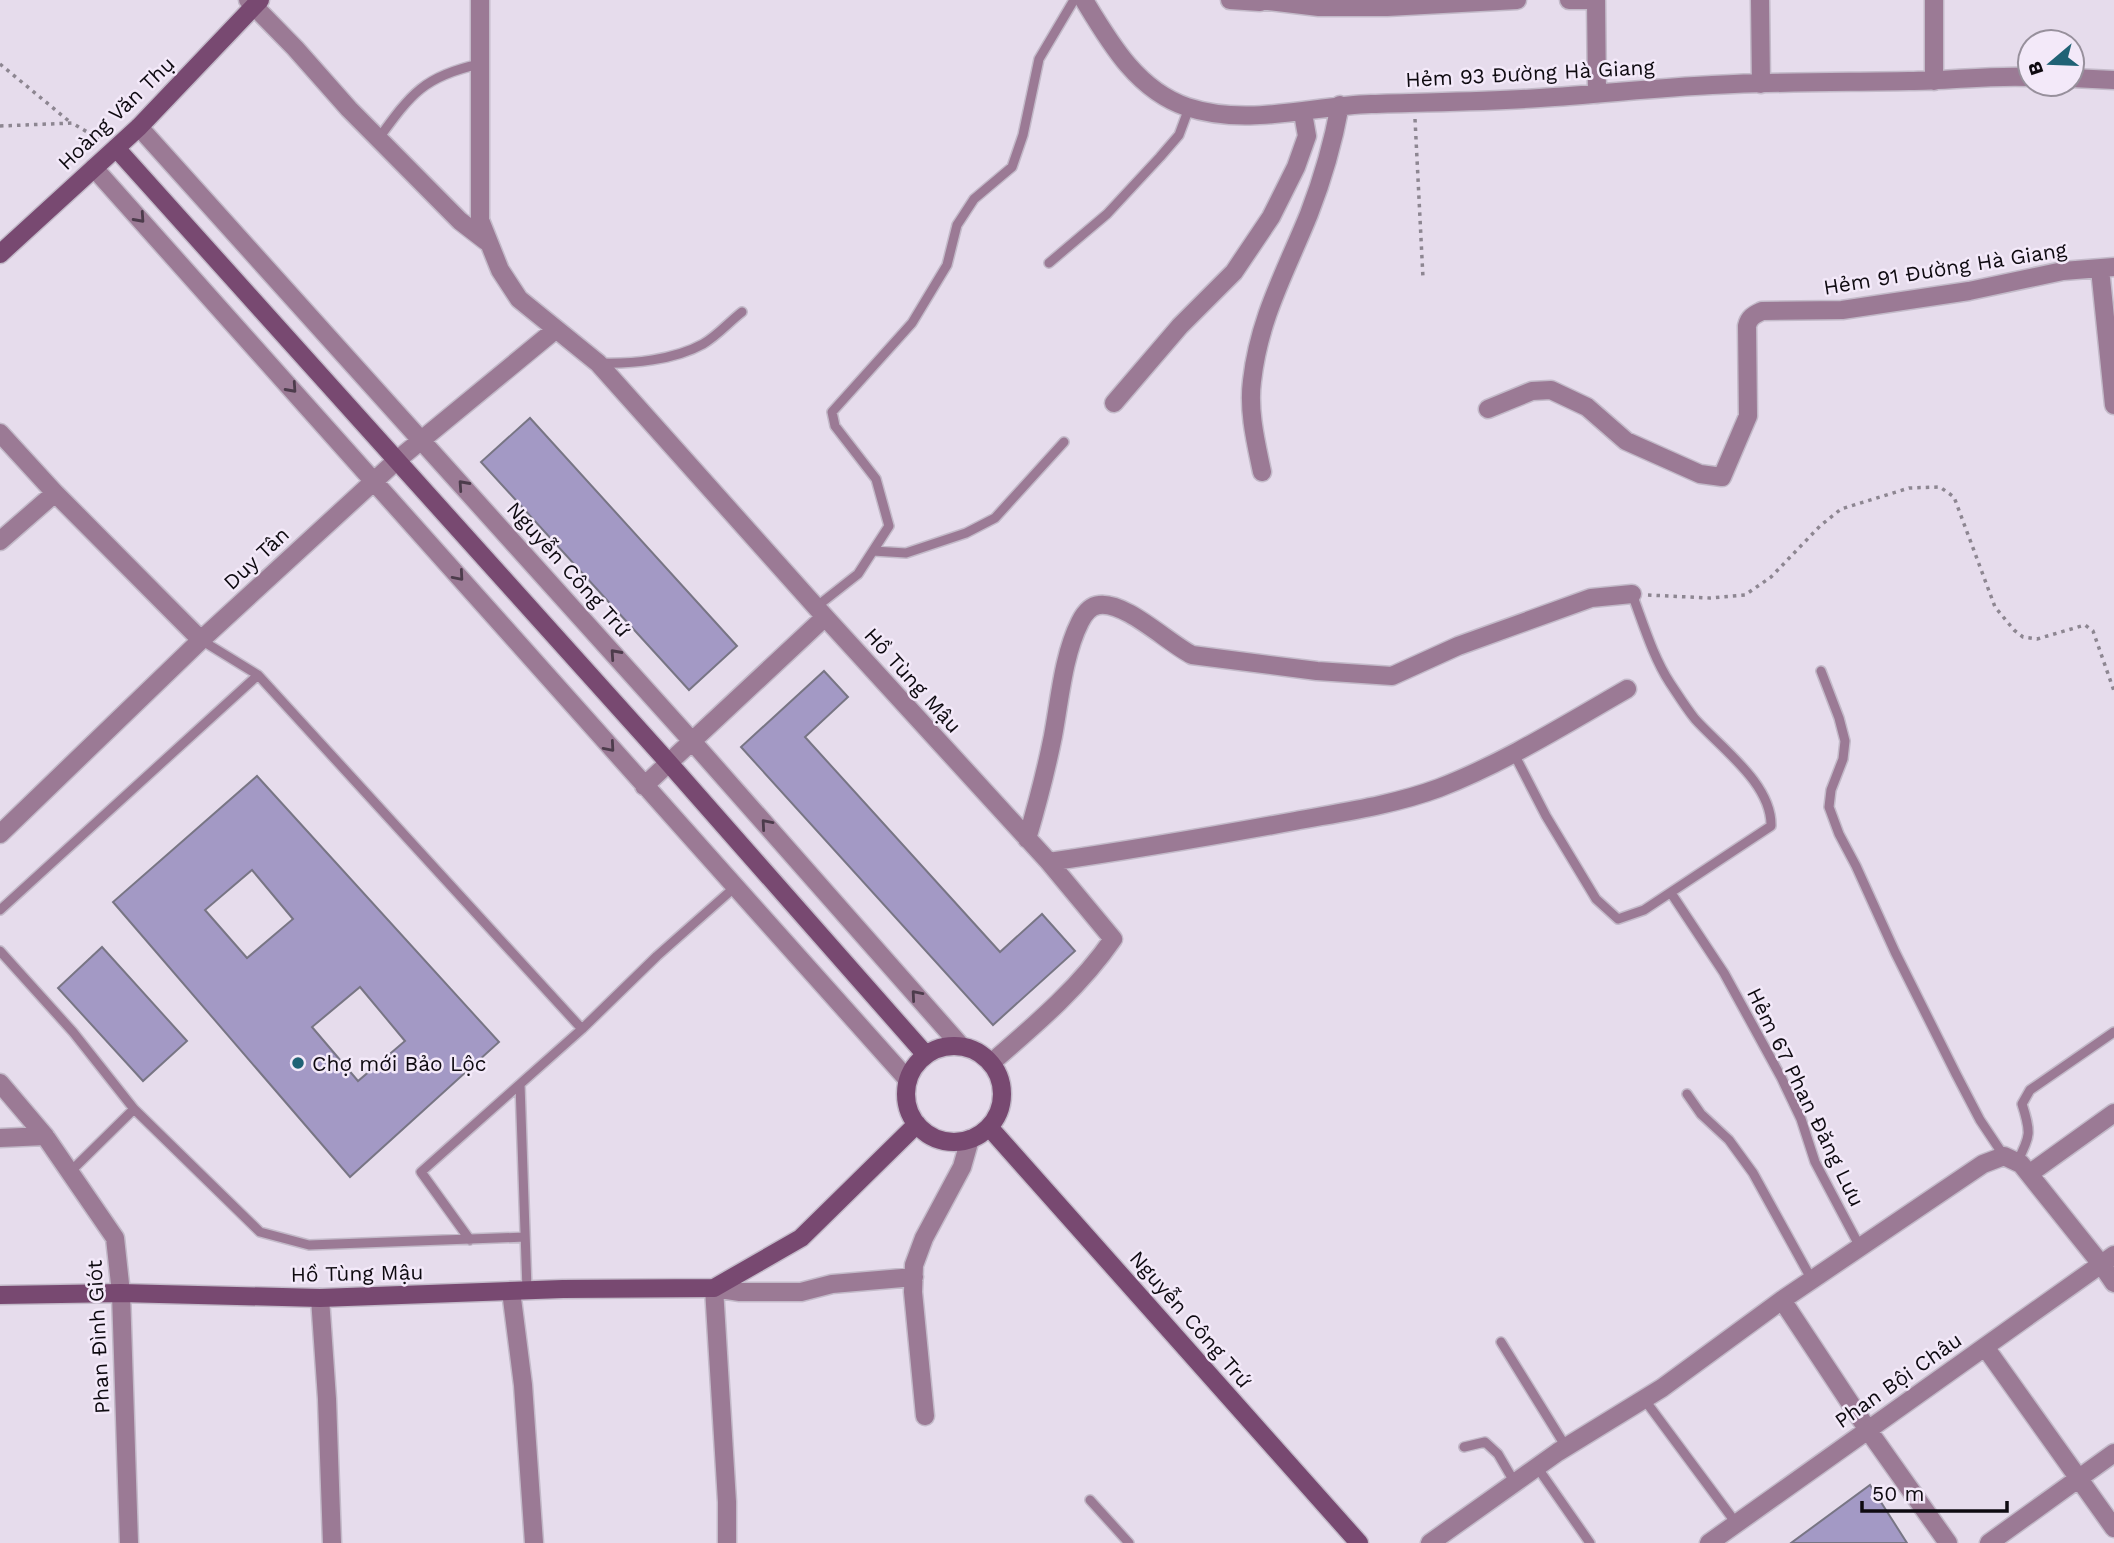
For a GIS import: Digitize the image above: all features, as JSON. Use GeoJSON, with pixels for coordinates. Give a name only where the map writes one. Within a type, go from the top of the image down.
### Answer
{"type":"FeatureCollection","features":[{"type":"Feature","properties":{"kind":"street"},"geometry":{"type":"LineString","coordinates":[[480,0],[480,220],[487,241]]}},
{"type":"Feature","properties":{"kind":"street","name":"Hẻm 93 Đường Hà Giang"},"geometry":{"type":"LineString","coordinates":[[1084,0],[1127,65],[1146,86],[1189,108],[1247,116],[1303,113],[1340,105],[1761,84],[2016,76]]}},
{"type":"Feature","properties":{"kind":"street"},"geometry":{"type":"LineString","coordinates":[[1230,0],[1319,7],[1387,7],[1517,0]]}},
{"type":"Feature","properties":{"kind":"street"},"geometry":{"type":"LineString","coordinates":[[1569,0],[1597,0],[1597,94]]}},
{"type":"Feature","properties":{"kind":"street"},"geometry":{"type":"LineString","coordinates":[[1760,0],[1761,84]]}},
{"type":"Feature","properties":{"kind":"street"},"geometry":{"type":"LineString","coordinates":[[1934,0],[1934,81]]}},
{"type":"Feature","properties":{"kind":"street"},"geometry":{"type":"LineString","coordinates":[[254,2],[349,109],[460,221],[487,241]]}},
{"type":"Feature","properties":{"kind":"street","name":"Hoàng Văn Thụ"},"geometry":{"type":"LineString","coordinates":[[0,254],[139,127],[254,2]]}},
{"type":"Feature","properties":{"kind":"street"},"geometry":{"type":"LineString","coordinates":[[2086,78],[2114,79]]}},
{"type":"Feature","properties":{"kind":"street"},"geometry":{"type":"LineString","coordinates":[[1262,472],[1254,429],[1251,384],[1260,336],[1278,283],[1308,215],[1332,150],[1340,105]]}},
{"type":"Feature","properties":{"kind":"street"},"geometry":{"type":"LineString","coordinates":[[1114,403],[1180,326],[1234,272],[1271,217],[1296,167],[1307,136],[1303,113]]}},
{"type":"Feature","properties":{"kind":"street","name":"Nguyễn Công Trứ"},"geometry":{"type":"LineString","coordinates":[[139,127],[422,439],[961,1046]]}},
{"type":"Feature","properties":{"kind":"street"},"geometry":{"type":"LineString","coordinates":[[116,148],[398,459],[926,1055]]}},
{"type":"Feature","properties":{"kind":"street"},"geometry":{"type":"LineString","coordinates":[[94,168],[908,1080]]}},
{"type":"Feature","properties":{"kind":"street","name":"Hồ Tùng Mậu"},"geometry":{"type":"LineString","coordinates":[[487,241],[500,270],[519,299],[598,363],[820,612],[1049,862],[1112,939],[1093,968],[991,1063]]}},
{"type":"Feature","properties":{"kind":"street"},"geometry":{"type":"LineString","coordinates":[[2107,268],[2114,405]]}},
{"type":"Feature","properties":{"kind":"street","name":"Hẻm 91 Đường Hà Giang"},"geometry":{"type":"LineString","coordinates":[[1488,409],[1532,391],[1550,390],[1587,407],[1626,441],[1700,474],[1722,477],[1748,416],[1747,326],[1754,315],[1762,311],[1842,310],[1969,291],[2063,271],[2107,268]]}},
{"type":"Feature","properties":{"kind":"street","name":"Duy Tân"},"geometry":{"type":"LineString","coordinates":[[0,834],[201,640],[398,459],[555,330]]}},
{"type":"Feature","properties":{"kind":"street"},"geometry":{"type":"LineString","coordinates":[[0,433],[201,640]]}},
{"type":"Feature","properties":{"kind":"street"},"geometry":{"type":"LineString","coordinates":[[0,541],[55,492]]}},
{"type":"Feature","properties":{"kind":"street"},"geometry":{"type":"LineString","coordinates":[[1027,839],[1044,779],[1074,638],[1087,611],[1098,605],[1111,606],[1139,619],[1192,655],[1317,671],[1392,676],[1458,646],[1591,598],[1632,594]]}},
{"type":"Feature","properties":{"kind":"street"},"geometry":{"type":"LineString","coordinates":[[644,786],[820,612]]}},
{"type":"Feature","properties":{"kind":"street"},"geometry":{"type":"LineString","coordinates":[[1049,862],[1187,840],[1394,801],[1446,785],[1513,752],[1627,689]]}},
{"type":"Feature","properties":{"kind":"street"},"geometry":{"type":"LineString","coordinates":[[961,1046],[982,1055],[991,1063],[1001,1084],[1002,1095],[996,1118],[989,1127],[970,1139],[958,1142],[936,1138],[917,1124],[907,1103],[908,1080],[912,1070],[926,1055],[939,1048],[961,1046]]}},
{"type":"Feature","properties":{"kind":"street","name":"Phan Đình Giót"},"geometry":{"type":"LineString","coordinates":[[0,1083],[45,1136],[115,1238],[121,1293],[129,1543]]}},
{"type":"Feature","properties":{"kind":"street"},"geometry":{"type":"LineString","coordinates":[[1430,1543],[1566,1447],[1644,1399],[1782,1300],[1983,1164],[2016,1164],[2114,1113]]}},
{"type":"Feature","properties":{"kind":"street","name":"Hồ Tùng Mậu"},"geometry":{"type":"LineString","coordinates":[[714,1288],[802,1238],[917,1124]]}},
{"type":"Feature","properties":{"kind":"street","name":"Nguyễn Công Trứ"},"geometry":{"type":"LineString","coordinates":[[989,1127],[1359,1543]]}},
{"type":"Feature","properties":{"kind":"street"},"geometry":{"type":"LineString","coordinates":[[0,1138],[45,1136]]}},
{"type":"Feature","properties":{"kind":"street"},"geometry":{"type":"LineString","coordinates":[[925,1416],[913,1292],[914,1265],[924,1238],[962,1167],[970,1139]]}},
{"type":"Feature","properties":{"kind":"street"},"geometry":{"type":"LineString","coordinates":[[2016,1164],[2108,1259],[2114,1283]]}},
{"type":"Feature","properties":{"kind":"street","name":"Phan Bội Châu"},"geometry":{"type":"LineString","coordinates":[[1709,1543],[2108,1259]]}},
{"type":"Feature","properties":{"kind":"street","name":"Hồ Tùng Mậu"},"geometry":{"type":"LineString","coordinates":[[0,1295],[121,1293],[320,1298],[714,1288],[740,1292],[801,1292],[832,1284],[914,1277]]}},
{"type":"Feature","properties":{"kind":"street"},"geometry":{"type":"LineString","coordinates":[[714,1288],[727,1543]]}},
{"type":"Feature","properties":{"kind":"street"},"geometry":{"type":"LineString","coordinates":[[519,1291],[534,1543]]}},
{"type":"Feature","properties":{"kind":"street"},"geometry":{"type":"LineString","coordinates":[[320,1298],[332,1543]]}},
{"type":"Feature","properties":{"kind":"street"},"geometry":{"type":"LineString","coordinates":[[1782,1300],[1868,1430],[1948,1543]]}},
{"type":"Feature","properties":{"kind":"street"},"geometry":{"type":"LineString","coordinates":[[1985,1346],[2114,1528]]}},
{"type":"Feature","properties":{"kind":"street"},"geometry":{"type":"LineString","coordinates":[[1989,1543],[2114,1453]]}},
{"type":"Feature","properties":{"kind":"lane"},"geometry":{"type":"LineString","coordinates":[[820,612],[858,574],[889,526],[876,479],[835,426],[832,412],[912,323],[947,265],[957,225],[974,199],[1012,167],[1023,135],[1040,60],[1074,0]]}},
{"type":"Feature","properties":{"kind":"lane"},"geometry":{"type":"LineString","coordinates":[[379,138],[407,100],[426,83],[453,70],[480,64]]}},
{"type":"Feature","properties":{"kind":"lane"},"geometry":{"type":"LineString","coordinates":[[1049,263],[1107,214],[1180,135],[1189,108]]}},
{"type":"Feature","properties":{"kind":"lane"},"geometry":{"type":"LineString","coordinates":[[598,363],[668,356],[703,344],[742,312]]}},
{"type":"Feature","properties":{"kind":"lane"},"geometry":{"type":"LineString","coordinates":[[873,551],[917,550],[965,533],[995,518],[1064,442]]}},
{"type":"Feature","properties":{"kind":"lane"},"geometry":{"type":"LineString","coordinates":[[1513,752],[1546,816],[1596,899],[1618,919],[1644,910],[1771,826],[1771,813],[1759,789],[1728,751],[1694,718],[1668,680],[1632,594]]}},
{"type":"Feature","properties":{"kind":"lane"},"geometry":{"type":"LineString","coordinates":[[201,640],[257,675],[582,1029]]}},
{"type":"Feature","properties":{"kind":"lane"},"geometry":{"type":"LineString","coordinates":[[1821,671],[1845,741],[1843,759],[1831,790],[1829,807],[1839,834],[1980,1121],[2016,1164],[2029,1140],[2028,1122],[2022,1104],[2030,1090],[2114,1032]]}},
{"type":"Feature","properties":{"kind":"lane"},"geometry":{"type":"LineString","coordinates":[[0,911],[257,675]]}},
{"type":"Feature","properties":{"kind":"lane"},"geometry":{"type":"LineString","coordinates":[[470,1240],[421,1172],[582,1029],[657,956],[735,887]]}},
{"type":"Feature","properties":{"kind":"lane","name":"Hẻm 67 Phan Đăng Lưu"},"geometry":{"type":"LineString","coordinates":[[1671,893],[1724,974],[1781,1077],[1801,1119],[1815,1162],[1860,1247]]}},
{"type":"Feature","properties":{"kind":"lane"},"geometry":{"type":"LineString","coordinates":[[0,951],[73,1032],[134,1109],[260,1232],[309,1245],[525,1237]]}},
{"type":"Feature","properties":{"kind":"lane"},"geometry":{"type":"LineString","coordinates":[[519,1291],[525,1237],[520,1084]]}},
{"type":"Feature","properties":{"kind":"lane"},"geometry":{"type":"LineString","coordinates":[[1687,1094],[1701,1114],[1729,1140],[1753,1173],[1812,1280]]}},
{"type":"Feature","properties":{"kind":"lane"},"geometry":{"type":"LineString","coordinates":[[70,1172],[134,1109]]}},
{"type":"Feature","properties":{"kind":"lane"},"geometry":{"type":"LineString","coordinates":[[1502,1342],[1566,1447]]}},
{"type":"Feature","properties":{"kind":"lane"},"geometry":{"type":"LineString","coordinates":[[1644,1399],[1736,1523]]}},
{"type":"Feature","properties":{"kind":"lane"},"geometry":{"type":"LineString","coordinates":[[1464,1447],[1485,1442],[1497,1454],[1515,1483]]}},
{"type":"Feature","properties":{"kind":"lane"},"geometry":{"type":"LineString","coordinates":[[1537,1467],[1590,1543]]}},
{"type":"Feature","properties":{"kind":"lane"},"geometry":{"type":"LineString","coordinates":[[1090,1500],[1129,1543]]}},
{"type":"Feature","properties":{"kind":"path"},"geometry":{"type":"LineString","coordinates":[[0,64],[72,123],[116,148]]}},
{"type":"Feature","properties":{"kind":"path"},"geometry":{"type":"LineString","coordinates":[[1413,103],[1423,278]]}},
{"type":"Feature","properties":{"kind":"path"},"geometry":{"type":"LineString","coordinates":[[0,126],[72,123]]}},
{"type":"Feature","properties":{"kind":"path"},"geometry":{"type":"LineString","coordinates":[[1632,594],[1710,598],[1745,595],[1771,577],[1820,526],[1841,509],[1909,488],[1940,487],[1954,497],[1995,607],[2014,630],[2023,637],[2036,639],[2085,625],[2093,631],[2114,691]]}},
{"type":"Feature","properties":{"kind":"building"},"geometry":{"type":"Polygon","coordinates":[[[530,418],[737,646],[689,690],[481,462],[530,418]]]}},
{"type":"Feature","properties":{"kind":"building"},"geometry":{"type":"Polygon","coordinates":[[[824,671],[848,697],[805,737],[1000,952],[1042,914],[1075,951],[993,1025],[741,747],[824,671]]]}},
{"type":"Feature","properties":{"kind":"building"},"geometry":{"type":"Polygon","coordinates":[[[257,776],[499,1042],[350,1177],[113,902],[257,776]],[[252,870],[205,910],[247,958],[293,919],[252,870]],[[360,987],[312,1027],[358,1081],[405,1041],[360,987]]]}},
{"type":"Feature","properties":{"kind":"building"},"geometry":{"type":"Polygon","coordinates":[[[102,947],[187,1041],[143,1081],[58,988],[102,947]]]}},
{"type":"Feature","properties":{"kind":"building"},"geometry":{"type":"Polygon","coordinates":[[[1870,1485],[1907,1543],[1791,1543],[1870,1485]]]}},
{"type":"Feature","properties":{"kind":"place","name":"Chợ mới Bảo Lộc"},"geometry":{"type":"Point","coordinates":[298,1063]}}]}
